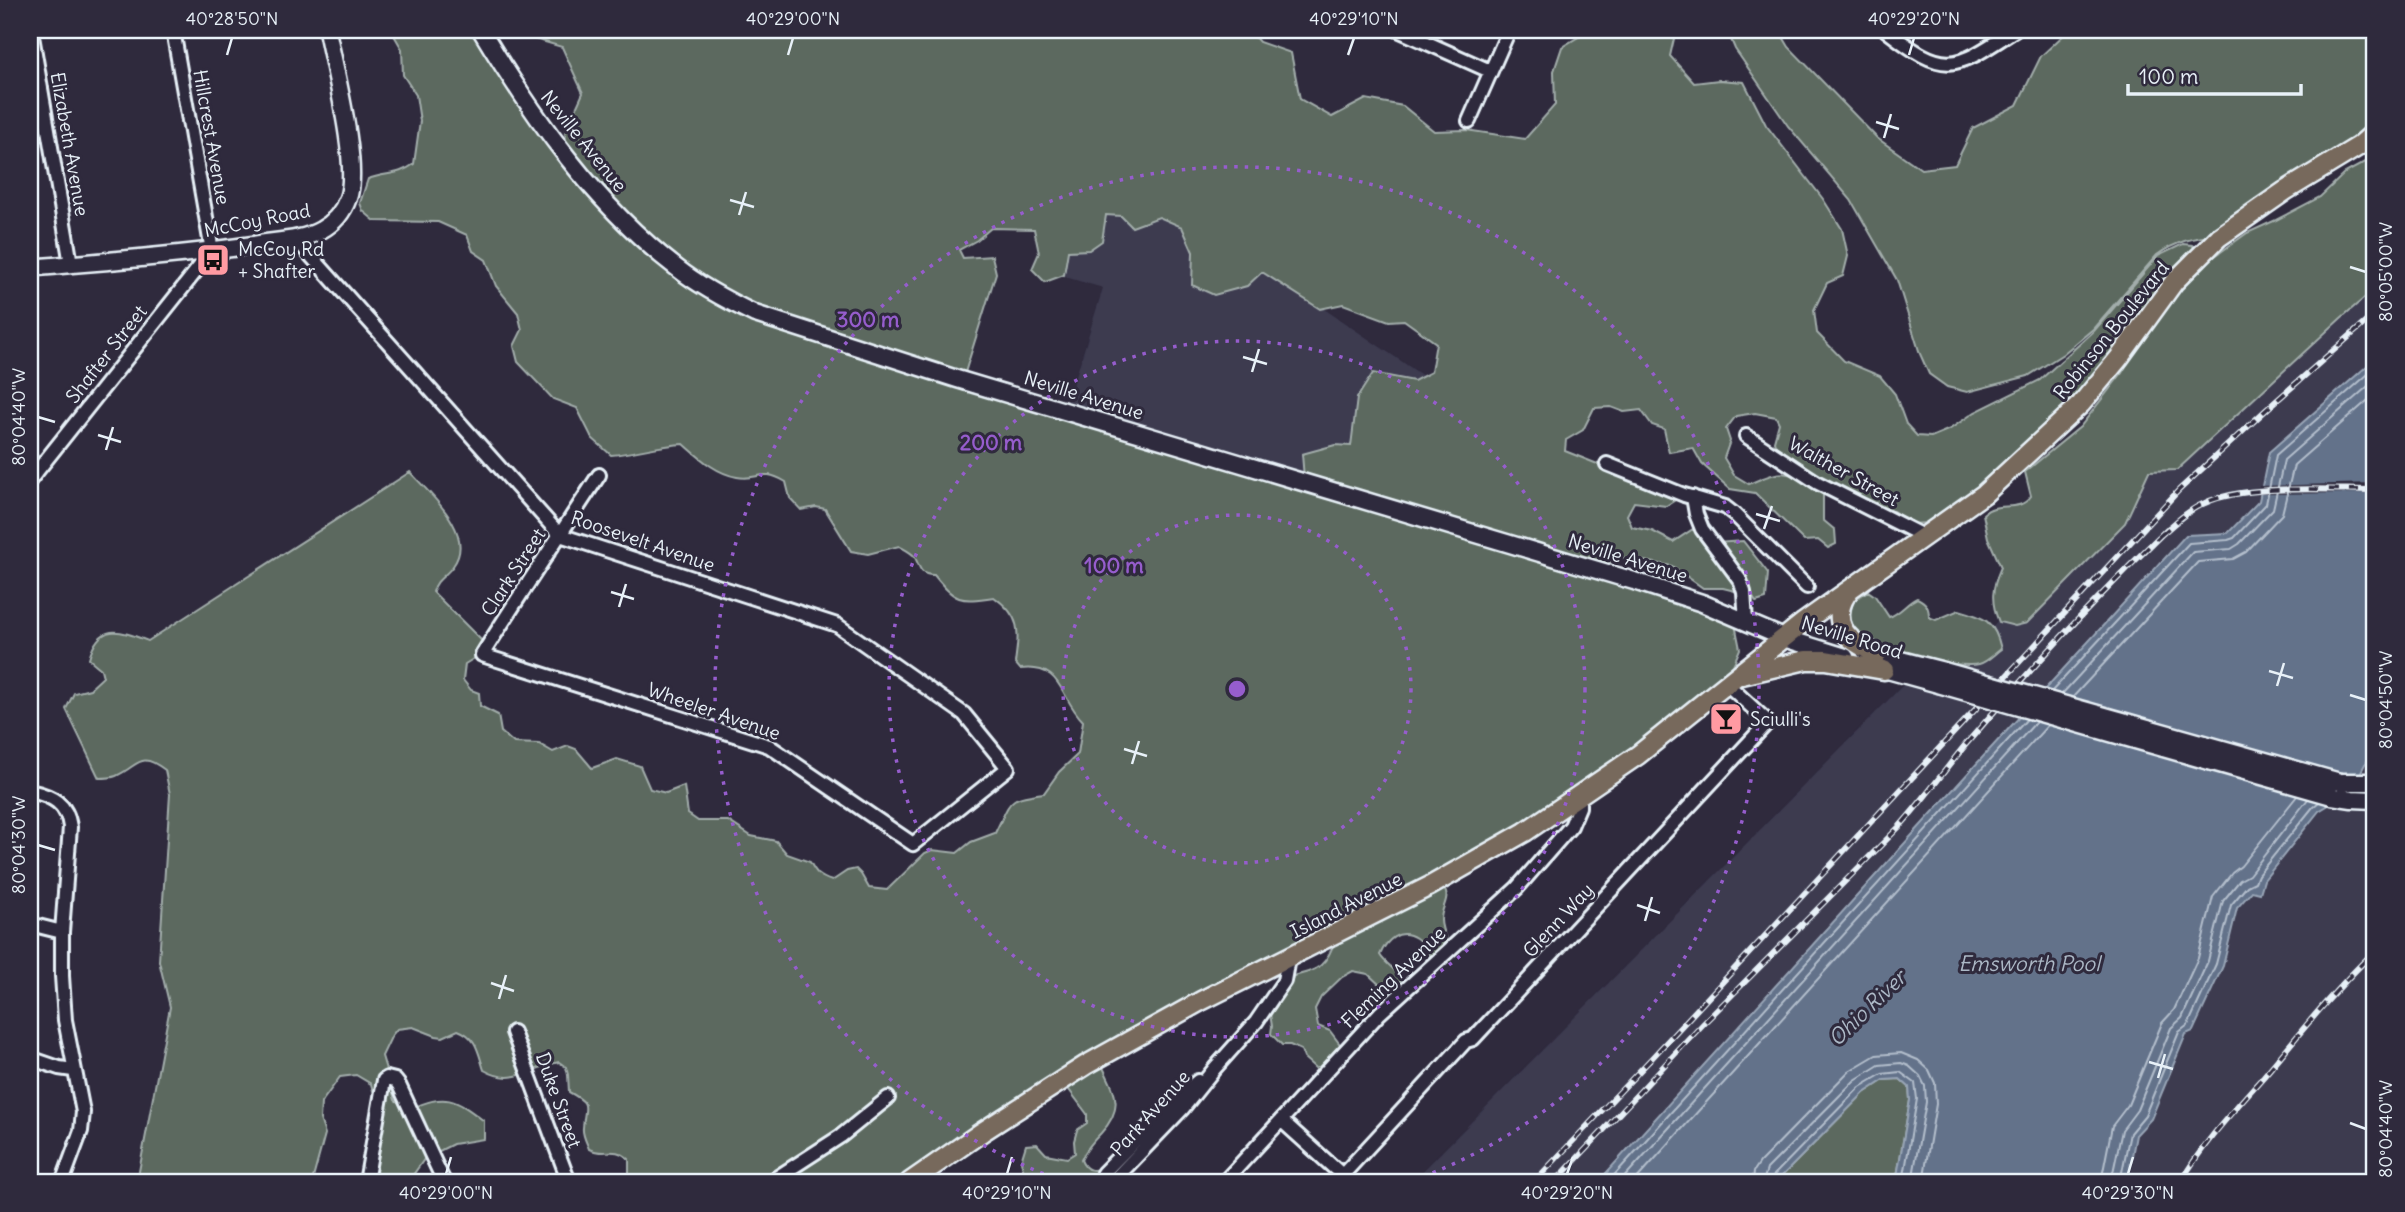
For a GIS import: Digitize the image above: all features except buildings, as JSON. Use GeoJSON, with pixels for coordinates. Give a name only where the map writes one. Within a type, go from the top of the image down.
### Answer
{"type":"FeatureCollection","features":[{"type":"Feature","properties":{"kind":"main road","name":"Robinson Boulevard"},"geometry":{"type":"LineString","coordinates":[[1784,638],[1858,582],[1984,494],[2081,404],[2119,358],[2174,282],[2219,237],[2285,191],[2359,146],[2375,132]]}},
{"type":"Feature","properties":{"kind":"main road"},"geometry":{"type":"LineString","coordinates":[[1858,582],[1846,595],[1840,622],[1852,640],[1880,662]]}},
{"type":"Feature","properties":{"kind":"main road","name":"Island Avenue"},"geometry":{"type":"LineString","coordinates":[[910,1182],[1086,1065],[1201,1001],[1430,886],[1525,832],[1637,755],[1784,638]]}},
{"type":"Feature","properties":{"kind":"main road"},"geometry":{"type":"LineString","coordinates":[[1731,680],[1806,660],[1880,662]]}},
{"type":"Feature","properties":{"kind":"street","name":"Elizabeth Avenue"},"geometry":{"type":"LineString","coordinates":[[31,30],[71,264]]}},
{"type":"Feature","properties":{"kind":"street","name":"Hillcrest Avenue"},"geometry":{"type":"LineString","coordinates":[[173,30],[212,251]]}},
{"type":"Feature","properties":{"kind":"street","name":"McCoy Road"},"geometry":{"type":"LineString","coordinates":[[30,268],[212,251],[295,238],[319,232],[331,224],[341,213],[349,197],[351,155],[327,30]]}},
{"type":"Feature","properties":{"kind":"street","name":"Neville Avenue"},"geometry":{"type":"LineString","coordinates":[[481,30],[519,93],[569,159],[616,213],[677,269],[755,314],[981,386],[1634,581],[1702,603],[1784,638]]}},
{"type":"Feature","properties":{"kind":"street"},"geometry":{"type":"LineString","coordinates":[[1398,30],[1490,71]]}},
{"type":"Feature","properties":{"kind":"street"},"geometry":{"type":"LineString","coordinates":[[1469,121],[1509,30]]}},
{"type":"Feature","properties":{"kind":"street"},"geometry":{"type":"LineString","coordinates":[[1886,30],[1926,59],[1943,63],[1960,62],[1976,55],[2015,30]]}},
{"type":"Feature","properties":{"kind":"street"},"geometry":{"type":"LineString","coordinates":[[30,112],[44,109]]}},
{"type":"Feature","properties":{"kind":"street","name":"Roosevelt Avenue"},"geometry":{"type":"LineString","coordinates":[[295,238],[560,535],[837,625],[964,714],[1008,768],[912,844]]}},
{"type":"Feature","properties":{"kind":"street","name":"Shafter Street"},"geometry":{"type":"LineString","coordinates":[[30,480],[212,251]]}},
{"type":"Feature","properties":{"kind":"street","name":"Walther Street"},"geometry":{"type":"LineString","coordinates":[[1746,436],[1818,483],[1926,537]]}},
{"type":"Feature","properties":{"kind":"street"},"geometry":{"type":"LineString","coordinates":[[1607,464],[1725,508],[1807,587]]}},
{"type":"Feature","properties":{"kind":"street","name":"Clark Street"},"geometry":{"type":"LineString","coordinates":[[482,655],[599,475]]}},
{"type":"Feature","properties":{"kind":"street"},"geometry":{"type":"LineString","coordinates":[[1693,497],[1702,529],[1740,580],[1744,592],[1746,622]]}},
{"type":"Feature","properties":{"kind":"street","name":"Neville Road"},"geometry":{"type":"LineString","coordinates":[[1784,638],[1811,639],[1880,662],[2336,789],[2352,799],[2375,800]]}},
{"type":"Feature","properties":{"kind":"street","name":"Wheeler Avenue"},"geometry":{"type":"LineString","coordinates":[[482,655],[769,746],[912,844]]}},
{"type":"Feature","properties":{"kind":"street","name":"Glenn Way"},"geometry":{"type":"LineString","coordinates":[[1339,1179],[1768,722],[1731,680]]}},
{"type":"Feature","properties":{"kind":"street","name":"Neville Road"},"geometry":{"type":"LineString","coordinates":[[2336,789],[2375,782]]}},
{"type":"Feature","properties":{"kind":"street"},"geometry":{"type":"LineString","coordinates":[[30,791],[53,798],[63,806],[69,820],[62,976],[65,1020],[83,1112],[82,1131],[60,1182]]}},
{"type":"Feature","properties":{"kind":"street","name":"Fleming Avenue"},"geometry":{"type":"LineString","coordinates":[[1224,1182],[1380,1013],[1517,888],[1571,826],[1579,807],[1579,796]]}},
{"type":"Feature","properties":{"kind":"street"},"geometry":{"type":"LineString","coordinates":[[30,924],[62,932]]}},
{"type":"Feature","properties":{"kind":"street","name":"Park Avenue"},"geometry":{"type":"LineString","coordinates":[[1108,1178],[1183,1108],[1270,1004],[1284,981],[1288,958]]}},
{"type":"Feature","properties":{"kind":"street","name":"Duke Street"},"geometry":{"type":"LineString","coordinates":[[513,1032],[569,1182]]}},
{"type":"Feature","properties":{"kind":"street"},"geometry":{"type":"LineString","coordinates":[[30,1058],[74,1070]]}},
{"type":"Feature","properties":{"kind":"street"},"geometry":{"type":"LineString","coordinates":[[366,1182],[383,1080],[392,1079],[398,1084],[444,1182]]}},
{"type":"Feature","properties":{"kind":"street"},"geometry":{"type":"LineString","coordinates":[[770,1182],[841,1136],[888,1098]]}},
{"type":"Feature","properties":{"kind":"street"},"geometry":{"type":"LineString","coordinates":[[1281,1120],[1339,1179]]}},
{"type":"Feature","properties":{"kind":"shaded area"},"geometry":{"type":"Polygon","coordinates":[[[1092,152],[1605,499],[1585,566],[1065,412],[1103,288],[1055,274],[1092,152]]]}},
{"type":"Feature","properties":{"kind":"shaded area"},"geometry":{"type":"Polygon","coordinates":[[[2375,235],[2375,359],[2269,452],[2259,501],[2228,533],[2186,536],[1598,1182],[1412,1182],[1911,677],[1938,684],[2302,297],[2375,235]]]}},
{"type":"Feature","properties":{"kind":"shaded area"},"geometry":{"type":"Polygon","coordinates":[[[2375,752],[2375,782],[2355,783],[2365,764],[2375,752]]]}},
{"type":"Feature","properties":{"kind":"shaded area"},"geometry":{"type":"Polygon","coordinates":[[[2340,798],[2375,800],[2375,1182],[2127,1182],[2136,1135],[2151,1119],[2186,1034],[2223,966],[2237,908],[2252,890],[2260,893],[2263,880],[2319,811],[2340,798]]]}},
{"type":"Feature","properties":{"kind":"green space"},"geometry":{"type":"Polygon","coordinates":[[[391,30],[479,30],[615,215],[753,317],[1702,607],[1735,624],[1740,649],[1729,675],[1635,751],[1516,832],[1209,991],[903,1182],[633,1182],[629,1176],[629,1159],[614,1152],[589,1149],[583,1131],[584,1103],[569,1092],[566,1067],[559,1062],[513,1077],[495,1075],[484,1070],[476,1046],[464,1033],[458,1030],[443,1037],[413,1027],[397,1029],[382,1056],[395,1100],[410,1109],[433,1101],[449,1100],[457,1103],[484,1121],[484,1139],[453,1144],[425,1158],[408,1182],[370,1182],[383,1108],[371,1084],[356,1075],[340,1077],[321,1103],[320,1119],[325,1134],[312,1182],[137,1182],[170,1007],[159,961],[170,794],[165,770],[150,761],[139,762],[114,777],[99,778],[66,709],[74,693],[90,689],[103,677],[101,669],[89,659],[93,647],[104,634],[119,632],[148,641],[410,472],[439,503],[455,528],[459,554],[433,592],[486,645],[481,654],[465,664],[463,680],[471,690],[479,693],[480,706],[498,715],[501,732],[514,743],[539,744],[553,752],[568,746],[576,749],[592,768],[617,759],[640,766],[650,789],[666,793],[684,786],[688,814],[698,821],[728,821],[751,836],[776,841],[787,854],[810,862],[818,874],[832,881],[847,871],[856,869],[869,888],[887,890],[925,853],[932,850],[957,853],[971,842],[995,833],[1012,802],[1044,793],[1059,772],[1078,754],[1083,721],[1053,677],[1034,669],[1020,669],[1015,663],[1017,634],[1014,618],[994,597],[965,599],[953,595],[934,575],[922,572],[913,555],[899,546],[868,554],[851,551],[825,509],[816,507],[801,510],[790,498],[786,482],[771,475],[744,478],[729,475],[708,464],[684,444],[611,455],[592,438],[577,408],[553,399],[518,362],[514,346],[522,330],[518,313],[496,286],[486,260],[473,251],[467,235],[438,222],[375,221],[363,211],[360,203],[368,179],[397,172],[414,164],[420,121],[416,95],[403,75],[402,49],[391,30]]]}},
{"type":"Feature","properties":{"kind":"green space"},"geometry":{"type":"Polygon","coordinates":[[[519,30],[1249,30],[1259,42],[1291,53],[1300,99],[1332,117],[1366,99],[1403,106],[1434,131],[1466,130],[1525,139],[1555,105],[1554,71],[1562,47],[1590,30],[1676,30],[1670,56],[1694,83],[1719,80],[1744,82],[1766,125],[1823,199],[1842,229],[1848,256],[1843,276],[1827,283],[1814,310],[1817,333],[1844,361],[1880,376],[1895,394],[1906,424],[1917,436],[1931,437],[1950,429],[1975,412],[2040,380],[2094,331],[2158,256],[2183,244],[2192,245],[2197,250],[2118,358],[1941,522],[1912,524],[1893,511],[1877,510],[1779,456],[1774,441],[1779,423],[1776,417],[1755,413],[1736,416],[1726,429],[1730,441],[1724,458],[1734,475],[1749,484],[1772,475],[1787,474],[1823,491],[1823,520],[1835,530],[1836,544],[1828,548],[1818,540],[1804,541],[1755,493],[1730,489],[1702,464],[1693,448],[1669,452],[1664,429],[1652,425],[1641,410],[1624,412],[1611,407],[1594,408],[1583,430],[1566,440],[1565,451],[1680,497],[1666,506],[1634,502],[1627,515],[1632,527],[1652,531],[1673,542],[1693,529],[1716,543],[1743,541],[1768,573],[1766,599],[1756,602],[1751,595],[1723,588],[1703,588],[1672,566],[1621,557],[1598,567],[1304,478],[1302,454],[1335,445],[1351,446],[1357,398],[1373,373],[1414,381],[1431,372],[1436,343],[1404,320],[1389,321],[1343,304],[1320,309],[1262,272],[1247,286],[1214,295],[1192,285],[1193,252],[1182,227],[1159,217],[1132,227],[1121,216],[1106,215],[1102,241],[1089,250],[1068,251],[1064,275],[1045,282],[1032,269],[1039,253],[1034,229],[991,228],[959,250],[963,258],[992,256],[996,273],[963,379],[756,312],[678,267],[568,153],[565,133],[583,93],[562,47],[525,36],[519,30]]]}},
{"type":"Feature","properties":{"kind":"green space"},"geometry":{"type":"Polygon","coordinates":[[[1727,30],[1779,30],[1789,47],[1877,138],[1921,169],[1955,165],[1973,128],[2017,105],[2041,56],[2069,30],[2375,30],[2375,127],[2218,236],[2186,241],[2157,255],[2093,329],[2063,354],[2028,376],[1967,392],[1947,387],[1929,374],[1897,280],[1851,200],[1788,126],[1735,49],[1727,30]]]}},
{"type":"Feature","properties":{"kind":"green space"},"geometry":{"type":"Polygon","coordinates":[[[2375,157],[2375,289],[2177,470],[2149,471],[2125,523],[2027,623],[2015,626],[1999,622],[1993,594],[2001,567],[1988,538],[1983,514],[1995,508],[2020,504],[2031,496],[2025,472],[2080,427],[2122,373],[2155,318],[2200,267],[2247,233],[2320,197],[2345,173],[2375,157]]]}},
{"type":"Feature","properties":{"kind":"green space"},"geometry":{"type":"Polygon","coordinates":[[[1868,591],[1875,596],[1889,617],[1917,598],[1926,605],[1929,617],[1936,620],[1959,610],[1982,618],[1992,626],[2001,649],[1979,664],[1953,664],[1915,656],[1864,638],[1853,627],[1851,612],[1854,600],[1868,591]]]}},
{"type":"Feature","properties":{"kind":"green space"},"geometry":{"type":"Polygon","coordinates":[[[1440,884],[1446,893],[1441,920],[1449,947],[1433,960],[1419,940],[1410,935],[1399,935],[1386,945],[1380,955],[1401,980],[1396,987],[1383,988],[1368,974],[1353,971],[1342,977],[1321,997],[1315,1009],[1318,1026],[1330,1031],[1342,1047],[1323,1075],[1304,1058],[1301,1050],[1282,1045],[1271,1034],[1269,1008],[1289,977],[1320,966],[1337,936],[1440,884]]]}},
{"type":"Feature","properties":{"kind":"green space"},"geometry":{"type":"Polygon","coordinates":[[[1100,1061],[1113,1089],[1116,1106],[1109,1123],[1081,1160],[1090,1170],[1104,1168],[1114,1178],[1114,1182],[1011,1182],[1024,1173],[1021,1161],[1026,1145],[1037,1144],[1046,1154],[1067,1158],[1075,1153],[1077,1130],[1087,1123],[1087,1114],[1064,1083],[1100,1061]]]}},
{"type":"Feature","properties":{"kind":"green space"},"geometry":{"type":"Polygon","coordinates":[[[1900,1079],[1909,1087],[1910,1100],[1896,1182],[1776,1182],[1864,1093],[1884,1080],[1900,1079]]]}},
{"type":"Feature","properties":{"kind":"water","name":"Emsworth Pool"},"geometry":{"type":"Polygon","coordinates":[[[2375,359],[2375,752],[2355,783],[2340,798],[2319,811],[2264,880],[2260,893],[2252,891],[2237,908],[2223,966],[2193,1031],[2186,1034],[2151,1119],[2136,1135],[2127,1182],[1896,1182],[1910,1100],[1909,1087],[1900,1079],[1884,1080],[1864,1093],[1776,1182],[1598,1182],[2186,535],[2228,533],[2259,501],[2269,452],[2375,359]]]}},
{"type":"Feature","properties":{"kind":"pier"},"geometry":{"type":"Polygon","coordinates":[[[2375,483],[2375,493],[2257,494],[2259,486],[2375,483]]]}},
{"type":"Feature","properties":{"kind":"railway"},"geometry":{"type":"LineString","coordinates":[[1534,1182],[2179,490],[2375,314]]}},
{"type":"Feature","properties":{"kind":"railway"},"geometry":{"type":"LineString","coordinates":[[2161,535],[2193,509],[2222,497],[2288,489],[2375,490]]}},
{"type":"Feature","properties":{"kind":"railway"},"geometry":{"type":"LineString","coordinates":[[1555,1182],[1704,1023],[1900,826],[2015,688],[2167,529]]}},
{"type":"Feature","properties":{"kind":"railway"},"geometry":{"type":"LineString","coordinates":[[2181,1182],[2230,1114],[2332,996],[2375,951]]}},
{"type":"Feature","properties":{"kind":"place","name":"McCoy Rd + Shafter"},"geometry":{"type":"Point","coordinates":[213,260]}},
{"type":"Feature","properties":{"kind":"place","name":"Sciulli's"},"geometry":{"type":"Point","coordinates":[1726,719]}},
{"type":"Feature","properties":{"kind":"water label","name":"Ohio River"},"geometry":{"type":"Point","coordinates":[1867,1008]}}]}
